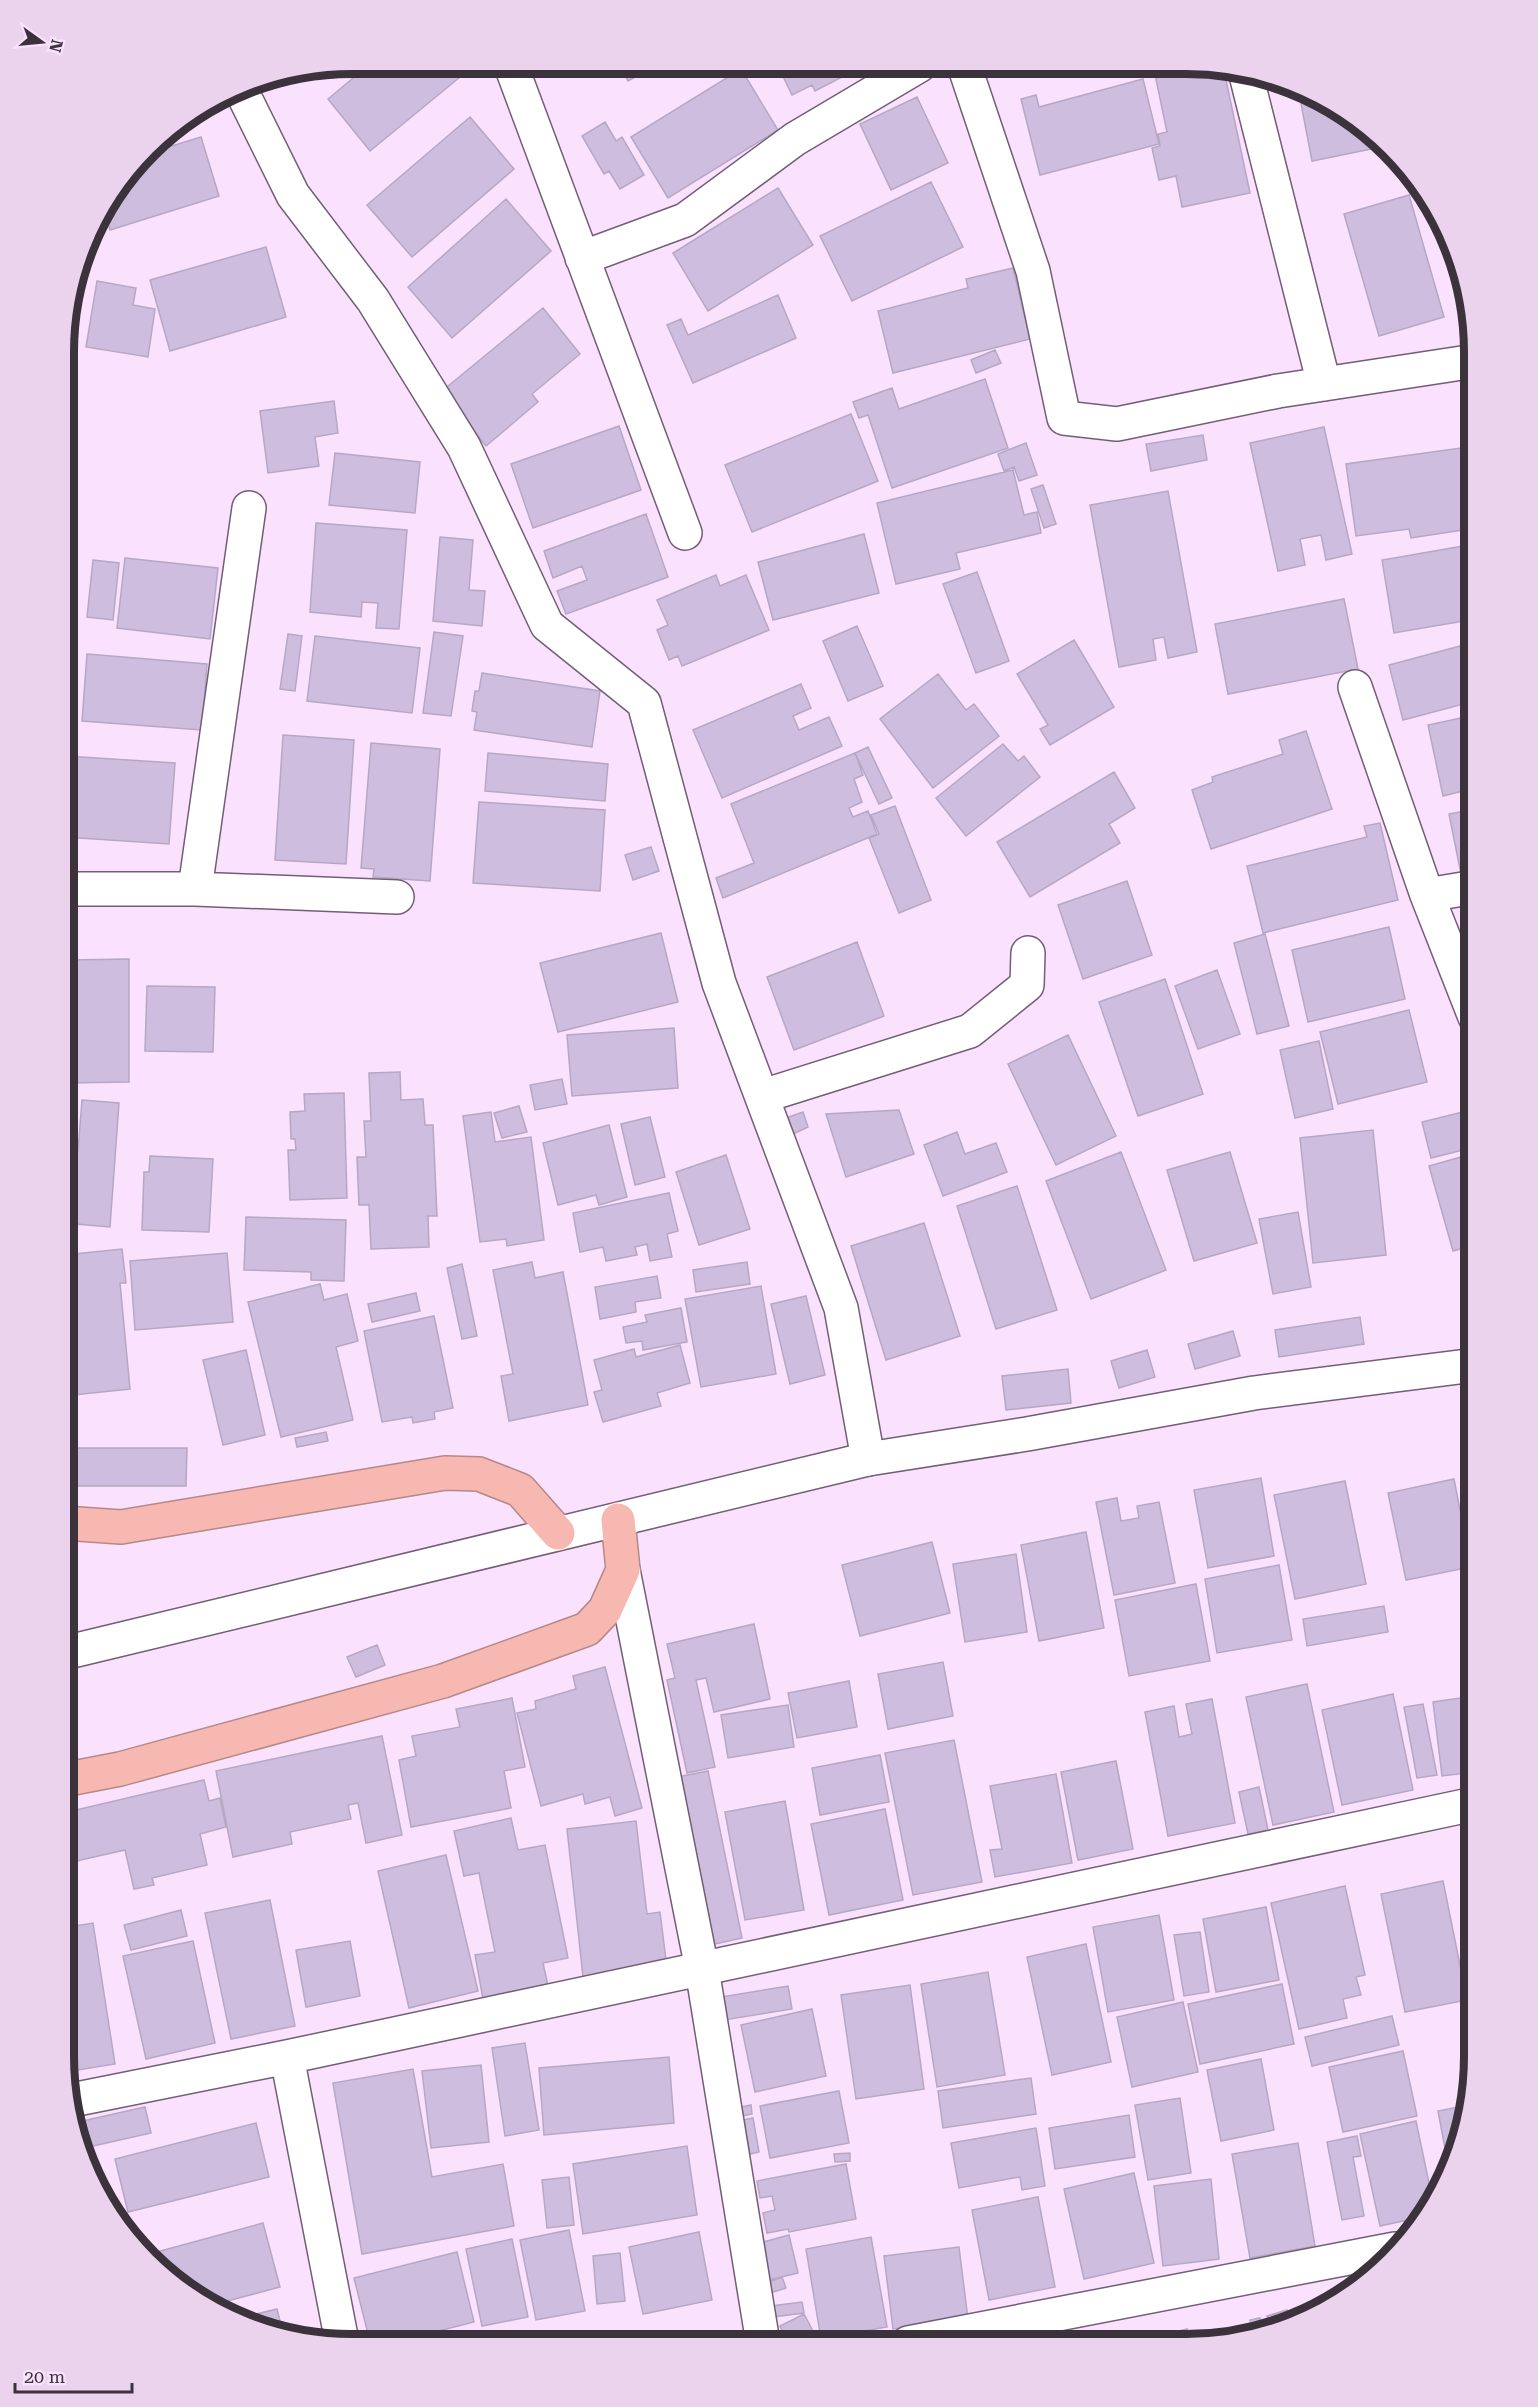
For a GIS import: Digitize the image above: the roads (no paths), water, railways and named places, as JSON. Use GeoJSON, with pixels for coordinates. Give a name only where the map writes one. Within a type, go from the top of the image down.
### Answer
{"type":"FeatureCollection","features":[{"type":"Feature","properties":{"kind":"highway"},"geometry":{"type":"LineString","coordinates":[[74,1524],[121,1527],[445,1473],[478,1474],[520,1490],[558,1533]]}},
{"type":"Feature","properties":{"kind":"highway"},"geometry":{"type":"LineString","coordinates":[[74,1778],[120,1769],[443,1681],[587,1629],[605,1610],[623,1570],[618,1520]]}},
{"type":"Feature","properties":{"kind":"street"},"geometry":{"type":"LineString","coordinates":[[514,74],[685,533]]}},
{"type":"Feature","properties":{"kind":"street"},"geometry":{"type":"LineString","coordinates":[[582,258],[685,220],[795,139],[905,74]]}},
{"type":"Feature","properties":{"kind":"street"},"geometry":{"type":"LineString","coordinates":[[967,74],[1033,271],[1064,418],[1117,424],[1324,384],[1464,363]]}},
{"type":"Feature","properties":{"kind":"street"},"geometry":{"type":"LineString","coordinates":[[1247,81],[1324,384]]}},
{"type":"Feature","properties":{"kind":"street"},"geometry":{"type":"LineString","coordinates":[[243,96],[293,195],[373,300],[464,447],[547,625],[644,703],[719,983],[841,1308],[868,1459]]}},
{"type":"Feature","properties":{"kind":"street"},"geometry":{"type":"LineString","coordinates":[[195,889],[249,508]]}},
{"type":"Feature","properties":{"kind":"street"},"geometry":{"type":"LineString","coordinates":[[1355,687],[1426,895],[1464,990]]}},
{"type":"Feature","properties":{"kind":"street"},"geometry":{"type":"LineString","coordinates":[[1426,895],[1464,888]]}},
{"type":"Feature","properties":{"kind":"street"},"geometry":{"type":"LineString","coordinates":[[74,889],[195,889],[397,897]]}},
{"type":"Feature","properties":{"kind":"street"},"geometry":{"type":"LineString","coordinates":[[763,1096],[970,1031],[1028,985],[1028,953]]}},
{"type":"Feature","properties":{"kind":"street"},"geometry":{"type":"LineString","coordinates":[[74,1651],[868,1459],[1027,1434],[1254,1393],[1464,1366]]}},
{"type":"Feature","properties":{"kind":"street"},"geometry":{"type":"LineString","coordinates":[[623,1570],[702,1969],[762,2334]]}},
{"type":"Feature","properties":{"kind":"street"},"geometry":{"type":"LineString","coordinates":[[77,2099],[287,2057],[1464,1805]]}},
{"type":"Feature","properties":{"kind":"street"},"geometry":{"type":"LineString","coordinates":[[287,2057],[340,2333]]}},
{"type":"Feature","properties":{"kind":"street"},"geometry":{"type":"LineString","coordinates":[[955,2334],[1384,2251]]}}]}
